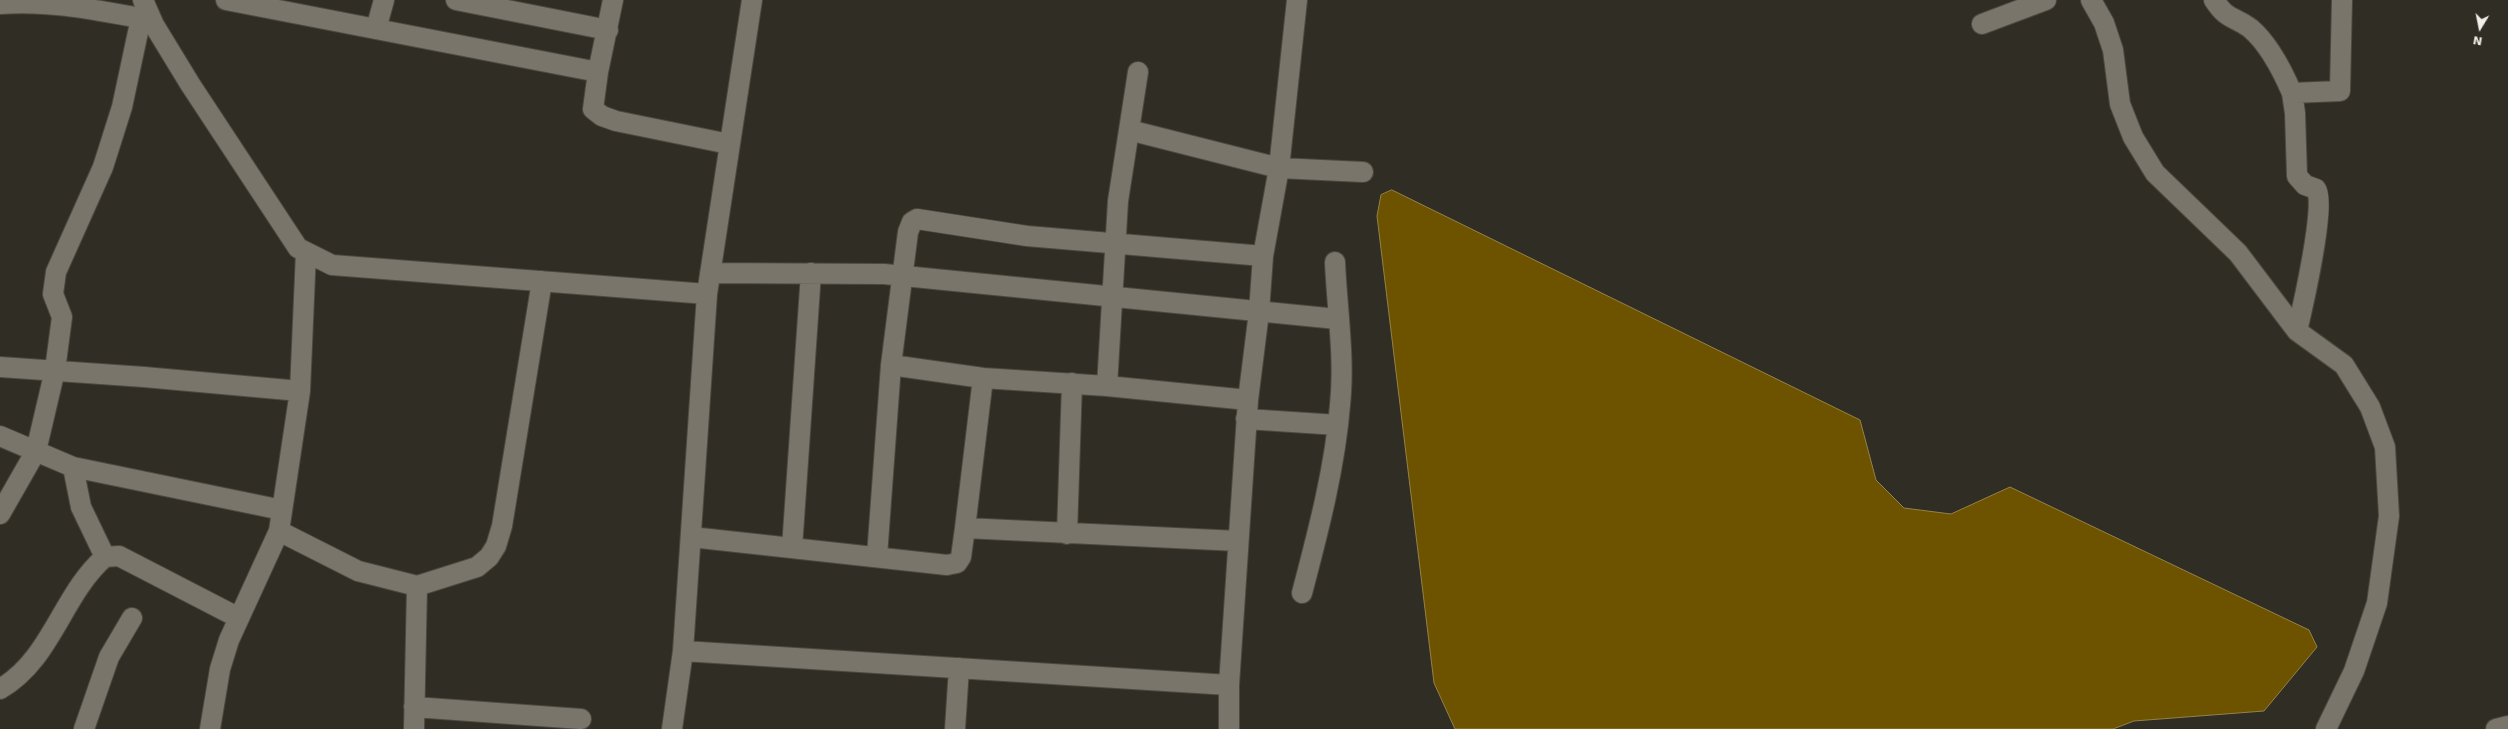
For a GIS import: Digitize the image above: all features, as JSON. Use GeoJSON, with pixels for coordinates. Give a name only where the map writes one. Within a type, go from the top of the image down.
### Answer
{"type":"FeatureCollection","features":[{"type":"Feature","properties":{"kind":"street"},"geometry":{"type":"LineString","coordinates":[[226,0],[598,72]]}},
{"type":"Feature","properties":{"kind":"street"},"geometry":{"type":"LineString","coordinates":[[376,29],[384,0]]}},
{"type":"Feature","properties":{"kind":"street"},"geometry":{"type":"LineString","coordinates":[[456,0],[608,30]]}},
{"type":"Feature","properties":{"kind":"street"},"geometry":{"type":"LineString","coordinates":[[613,0],[608,30],[598,72],[593,109],[602,116],[729,144]]}},
{"type":"Feature","properties":{"kind":"street"},"geometry":{"type":"LineString","coordinates":[[672,729],[683,651],[707,294],[752,0]]}},
{"type":"Feature","properties":{"kind":"street"},"geometry":{"type":"LineString","coordinates":[[1229,729],[1229,685],[1247,409],[1259,312],[1263,256],[1279,168],[1297,0]]}},
{"type":"Feature","properties":{"kind":"street"},"geometry":{"type":"LineString","coordinates":[[1982,24],[2046,0]]}},
{"type":"Feature","properties":{"kind":"street"},"geometry":{"type":"LineString","coordinates":[[2091,0],[2104,23],[2113,50],[2120,104],[2133,137],[2152,167],[2238,253],[2298,331],[2344,365],[2370,407],[2385,447],[2388,516],[2377,603],[2354,671],[2326,729]]}},
{"type":"Feature","properties":{"kind":"street"},"geometry":{"type":"LineString","coordinates":[[2214,0],[2223,14],[2250,29],[2280,65],[2292,93],[2295,113],[2297,176],[2305,185],[2316,189],[2320,196],[2316,239],[2298,331]]}},
{"type":"Feature","properties":{"kind":"street"},"geometry":{"type":"LineString","coordinates":[[2292,93],[2340,91],[2342,0]]}},
{"type":"Feature","properties":{"kind":"street"},"geometry":{"type":"LineString","coordinates":[[0,4],[44,2],[145,12]]}},
{"type":"Feature","properties":{"kind":"street"},"geometry":{"type":"LineString","coordinates":[[145,12],[190,84],[298,248],[332,265],[707,294]]}},
{"type":"Feature","properties":{"kind":"street"},"geometry":{"type":"LineString","coordinates":[[0,514],[36,451],[55,370],[62,317],[53,294],[56,272],[92,195],[105,160],[122,107],[145,12]]}},
{"type":"Feature","properties":{"kind":"street"},"geometry":{"type":"LineString","coordinates":[[1107,386],[1114,296],[1115,243],[1118,201],[1138,72]]}},
{"type":"Feature","properties":{"kind":"street"},"geometry":{"type":"LineString","coordinates":[[1129,130],[1279,168],[1363,172]]}},
{"type":"Feature","properties":{"kind":"street"},"geometry":{"type":"LineString","coordinates":[[877,556],[891,365],[904,277],[908,232],[912,222],[917,219],[1027,236],[1263,256]]}},
{"type":"Feature","properties":{"kind":"street"},"geometry":{"type":"LineString","coordinates":[[210,729],[220,669],[239,618],[279,531],[300,391],[306,252]]}},
{"type":"Feature","properties":{"kind":"street"},"geometry":{"type":"LineString","coordinates":[[1302,593],[1314,546],[1338,425],[1341,364],[1337,319],[1335,262]]}},
{"type":"Feature","properties":{"kind":"street"},"geometry":{"type":"LineString","coordinates":[[710,273],[884,274],[1337,319]]}},
{"type":"Feature","properties":{"kind":"street"},"geometry":{"type":"LineString","coordinates":[[792,548],[811,273]]}},
{"type":"Feature","properties":{"kind":"street"},"geometry":{"type":"LineString","coordinates":[[279,531],[358,571],[417,586],[477,566],[489,557],[496,546],[502,526],[542,281]]}},
{"type":"Feature","properties":{"kind":"street"},"geometry":{"type":"LineString","coordinates":[[891,365],[984,378],[1107,386],[1338,425]]}},
{"type":"Feature","properties":{"kind":"street"},"geometry":{"type":"LineString","coordinates":[[0,367],[55,370],[300,391]]}},
{"type":"Feature","properties":{"kind":"street"},"geometry":{"type":"LineString","coordinates":[[691,537],[877,556],[947,565],[957,563],[961,557],[984,378]]}},
{"type":"Feature","properties":{"kind":"street"},"geometry":{"type":"LineString","coordinates":[[1067,534],[1072,383]]}},
{"type":"Feature","properties":{"kind":"street"},"geometry":{"type":"LineString","coordinates":[[0,436],[73,467],[282,510]]}},
{"type":"Feature","properties":{"kind":"street"},"geometry":{"type":"LineString","coordinates":[[73,467],[82,507],[105,556]]}},
{"type":"Feature","properties":{"kind":"street"},"geometry":{"type":"LineString","coordinates":[[965,528],[1067,534],[1238,540]]}},
{"type":"Feature","properties":{"kind":"street"},"geometry":{"type":"LineString","coordinates":[[0,689],[24,671],[38,656],[83,583],[96,564],[105,556],[119,556],[239,618]]}},
{"type":"Feature","properties":{"kind":"street"},"geometry":{"type":"LineString","coordinates":[[414,729],[417,586]]}},
{"type":"Feature","properties":{"kind":"street"},"geometry":{"type":"LineString","coordinates":[[84,729],[109,657],[132,618]]}},
{"type":"Feature","properties":{"kind":"street"},"geometry":{"type":"LineString","coordinates":[[683,651],[1229,685]]}},
{"type":"Feature","properties":{"kind":"street"},"geometry":{"type":"LineString","coordinates":[[955,729],[959,668]]}},
{"type":"Feature","properties":{"kind":"street"},"geometry":{"type":"LineString","coordinates":[[414,707],[582,719]]}},
{"type":"Feature","properties":{"kind":"street"},"geometry":{"type":"LineString","coordinates":[[2496,729],[2508,726]]}},
{"type":"Feature","properties":{"kind":"shaded area"},"geometry":{"type":"Polygon","coordinates":[[[1392,190],[1860,420],[1876,480],[1904,508],[1951,514],[2010,487],[2309,630],[2317,647],[2264,711],[2134,721],[2113,729],[1455,729],[1434,683],[1377,216],[1381,195],[1392,190]]]}}]}
